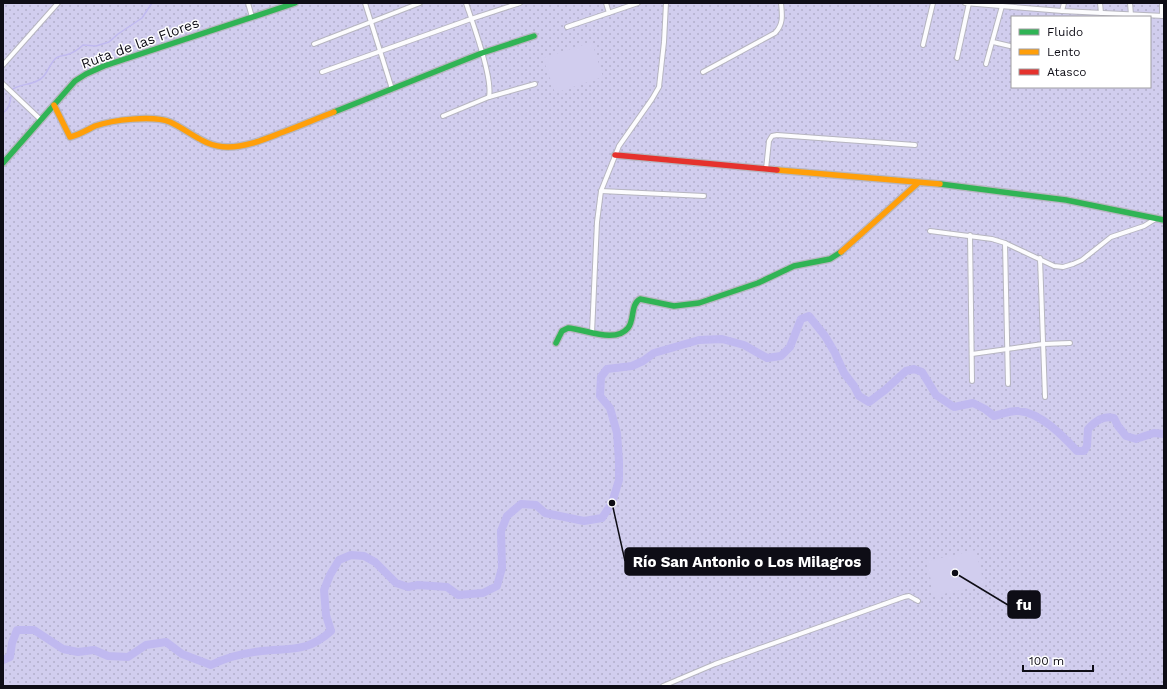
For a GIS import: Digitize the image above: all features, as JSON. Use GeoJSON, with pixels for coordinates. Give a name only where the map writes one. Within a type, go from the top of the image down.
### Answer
{"type":"FeatureCollection","features":[{"type":"Feature","properties":{"kind":"street"},"geometry":{"type":"LineString","coordinates":[[3,65],[58,3]]}},
{"type":"Feature","properties":{"kind":"street"},"geometry":{"type":"LineString","coordinates":[[248,3],[252,17]]}},
{"type":"Feature","properties":{"kind":"street","name":"Ruta de las Flores"},"geometry":{"type":"LineString","coordinates":[[3,163],[75,81],[86,74],[104,66],[295,3]]}},
{"type":"Feature","properties":{"kind":"street"},"geometry":{"type":"LineString","coordinates":[[365,3],[392,89]]}},
{"type":"Feature","properties":{"kind":"street"},"geometry":{"type":"LineString","coordinates":[[314,44],[420,3]]}},
{"type":"Feature","properties":{"kind":"street"},"geometry":{"type":"LineString","coordinates":[[466,3],[482,53],[490,90],[489,97]]}},
{"type":"Feature","properties":{"kind":"street"},"geometry":{"type":"LineString","coordinates":[[322,72],[520,3]]}},
{"type":"Feature","properties":{"kind":"street"},"geometry":{"type":"LineString","coordinates":[[606,3],[609,13]]}},
{"type":"Feature","properties":{"kind":"street"},"geometry":{"type":"LineString","coordinates":[[566,28],[638,3]]}},
{"type":"Feature","properties":{"kind":"street"},"geometry":{"type":"LineString","coordinates":[[592,333],[597,222],[601,191],[618,146],[659,87],[664,42],[666,3]]}},
{"type":"Feature","properties":{"kind":"street"},"geometry":{"type":"LineString","coordinates":[[703,72],[776,32],[780,28],[782,22],[781,3]]}},
{"type":"Feature","properties":{"kind":"street"},"geometry":{"type":"LineString","coordinates":[[923,45],[933,3]]}},
{"type":"Feature","properties":{"kind":"street"},"geometry":{"type":"LineString","coordinates":[[966,3],[1002,6],[1024,5],[1062,11],[1163,16],[1162,3]]}},
{"type":"Feature","properties":{"kind":"street"},"geometry":{"type":"LineString","coordinates":[[957,58],[970,3]]}},
{"type":"Feature","properties":{"kind":"street"},"geometry":{"type":"LineString","coordinates":[[1062,11],[1064,3]]}},
{"type":"Feature","properties":{"kind":"street"},"geometry":{"type":"LineString","coordinates":[[1100,3],[1101,13]]}},
{"type":"Feature","properties":{"kind":"street"},"geometry":{"type":"LineString","coordinates":[[1130,3],[1131,14]]}},
{"type":"Feature","properties":{"kind":"street"},"geometry":{"type":"LineString","coordinates":[[986,64],[1002,6]]}},
{"type":"Feature","properties":{"kind":"street"},"geometry":{"type":"LineString","coordinates":[[54,105],[70,137],[104,124],[144,119],[158,119],[178,126],[198,139],[215,146],[228,148],[244,146],[261,141],[482,53],[534,36]]}},
{"type":"Feature","properties":{"kind":"street"},"geometry":{"type":"LineString","coordinates":[[993,42],[1010,46]]}},
{"type":"Feature","properties":{"kind":"street"},"geometry":{"type":"LineString","coordinates":[[3,84],[41,120]]}},
{"type":"Feature","properties":{"kind":"street"},"geometry":{"type":"LineString","coordinates":[[443,116],[489,97],[535,84]]}},
{"type":"Feature","properties":{"kind":"street"},"geometry":{"type":"LineString","coordinates":[[766,169],[769,141],[772,136],[777,135],[915,145]]}},
{"type":"Feature","properties":{"kind":"street"},"geometry":{"type":"LineString","coordinates":[[615,155],[918,183],[1066,200],[1164,220]]}},
{"type":"Feature","properties":{"kind":"street"},"geometry":{"type":"LineString","coordinates":[[556,343],[562,331],[565,329],[572,328],[614,336],[627,330],[632,323],[635,303],[638,300],[673,305],[695,304],[766,279],[792,267],[806,263],[829,261],[918,183]]}},
{"type":"Feature","properties":{"kind":"street"},"geometry":{"type":"LineString","coordinates":[[601,191],[704,196]]}},
{"type":"Feature","properties":{"kind":"street"},"geometry":{"type":"LineString","coordinates":[[930,231],[992,238],[1040,258],[1054,266],[1063,267],[1082,260],[1111,236],[1144,226],[1157,218]]}},
{"type":"Feature","properties":{"kind":"street"},"geometry":{"type":"LineString","coordinates":[[970,235],[972,381]]}},
{"type":"Feature","properties":{"kind":"street"},"geometry":{"type":"LineString","coordinates":[[1005,243],[1008,384]]}},
{"type":"Feature","properties":{"kind":"street"},"geometry":{"type":"LineString","coordinates":[[1040,258],[1045,397]]}},
{"type":"Feature","properties":{"kind":"street"},"geometry":{"type":"LineString","coordinates":[[972,354],[1043,344],[1070,343]]}},
{"type":"Feature","properties":{"kind":"street"},"geometry":{"type":"LineString","coordinates":[[663,686],[715,664],[904,597],[909,596],[918,600]]}},
{"type":"Feature","properties":{"kind":"shaded area"},"geometry":{"type":"Polygon","coordinates":[[[3,3],[1164,3],[1164,686],[3,686],[3,3]]]}},
{"type":"Feature","properties":{"kind":"shaded area"},"geometry":{"type":"Polygon","coordinates":[[[592,42],[603,77],[555,93],[543,58],[592,42]]]}},
{"type":"Feature","properties":{"kind":"shaded area"},"geometry":{"type":"Polygon","coordinates":[[[976,550],[984,585],[934,596],[927,561],[976,550]]]}},
{"type":"Feature","properties":{"kind":"waterway"},"geometry":{"type":"LineString","coordinates":[[13,89],[34,82],[43,77],[57,57],[69,54],[83,45],[96,46],[109,42],[142,18],[152,3]]}},
{"type":"Feature","properties":{"kind":"waterway"},"geometry":{"type":"LineString","coordinates":[[3,113],[8,108],[11,96]]}},
{"type":"Feature","properties":{"kind":"waterway"},"geometry":{"type":"LineString","coordinates":[[3,660],[10,657],[12,643],[17,630],[34,630],[63,649],[78,652],[94,650],[108,656],[128,657],[146,645],[166,642],[182,654],[211,665],[242,654],[307,646],[315,643],[331,631],[326,615],[324,590],[330,575],[339,560],[351,555],[364,556],[375,562],[396,583],[408,587],[418,585],[447,587],[458,595],[483,593],[497,586],[502,568],[501,531],[507,516],[521,504],[536,505],[545,513],[584,521],[602,518],[612,503],[619,480],[619,461],[617,433],[610,408],[600,396],[601,377],[607,369],[632,366],[643,361],[654,353],[699,340],[722,339],[744,345],[767,358],[781,356],[790,347],[801,319],[809,316],[825,336],[844,373],[854,386],[859,396],[869,402],[906,371],[914,369],[922,372],[936,395],[954,407],[973,403],[985,409],[994,416],[1013,411],[1027,413],[1051,426],[1077,451],[1084,451],[1087,446],[1088,429],[1097,421],[1106,417],[1114,418],[1126,436],[1136,439],[1154,433],[1164,434]]}},
{"type":"Feature","properties":{"kind":"traffic: fast"},"geometry":{"type":"LineString","coordinates":[[3,163],[75,81],[86,74],[104,66],[295,3]]}},
{"type":"Feature","properties":{"kind":"traffic: fast"},"geometry":{"type":"LineString","coordinates":[[334,112],[482,53],[534,36]]}},
{"type":"Feature","properties":{"kind":"traffic: fast"},"geometry":{"type":"LineString","coordinates":[[940,184],[1066,200],[1164,220]]}},
{"type":"Feature","properties":{"kind":"traffic: fast"},"geometry":{"type":"LineString","coordinates":[[556,343],[562,331],[568,328],[608,335],[622,333],[628,328],[635,305],[640,299],[674,306],[699,303],[758,283],[794,266],[830,259],[841,252]]}},
{"type":"Feature","properties":{"kind":"traffic: slow"},"geometry":{"type":"LineString","coordinates":[[54,105],[70,137],[102,124],[132,119],[154,119],[170,122],[204,141],[219,146],[228,147],[257,142],[334,112]]}},
{"type":"Feature","properties":{"kind":"traffic: slow"},"geometry":{"type":"LineString","coordinates":[[777,170],[940,184]]}},
{"type":"Feature","properties":{"kind":"traffic: slow"},"geometry":{"type":"LineString","coordinates":[[841,252],[918,183]]}},
{"type":"Feature","properties":{"kind":"traffic: jam"},"geometry":{"type":"LineString","coordinates":[[615,155],[777,170]]}},
{"type":"Feature","properties":{"kind":"place","name":"Río San Antonio o Los Milagros"},"geometry":{"type":"Point","coordinates":[612,503]}},
{"type":"Feature","properties":{"kind":"place","name":"fu"},"geometry":{"type":"Point","coordinates":[955,573]}}]}
